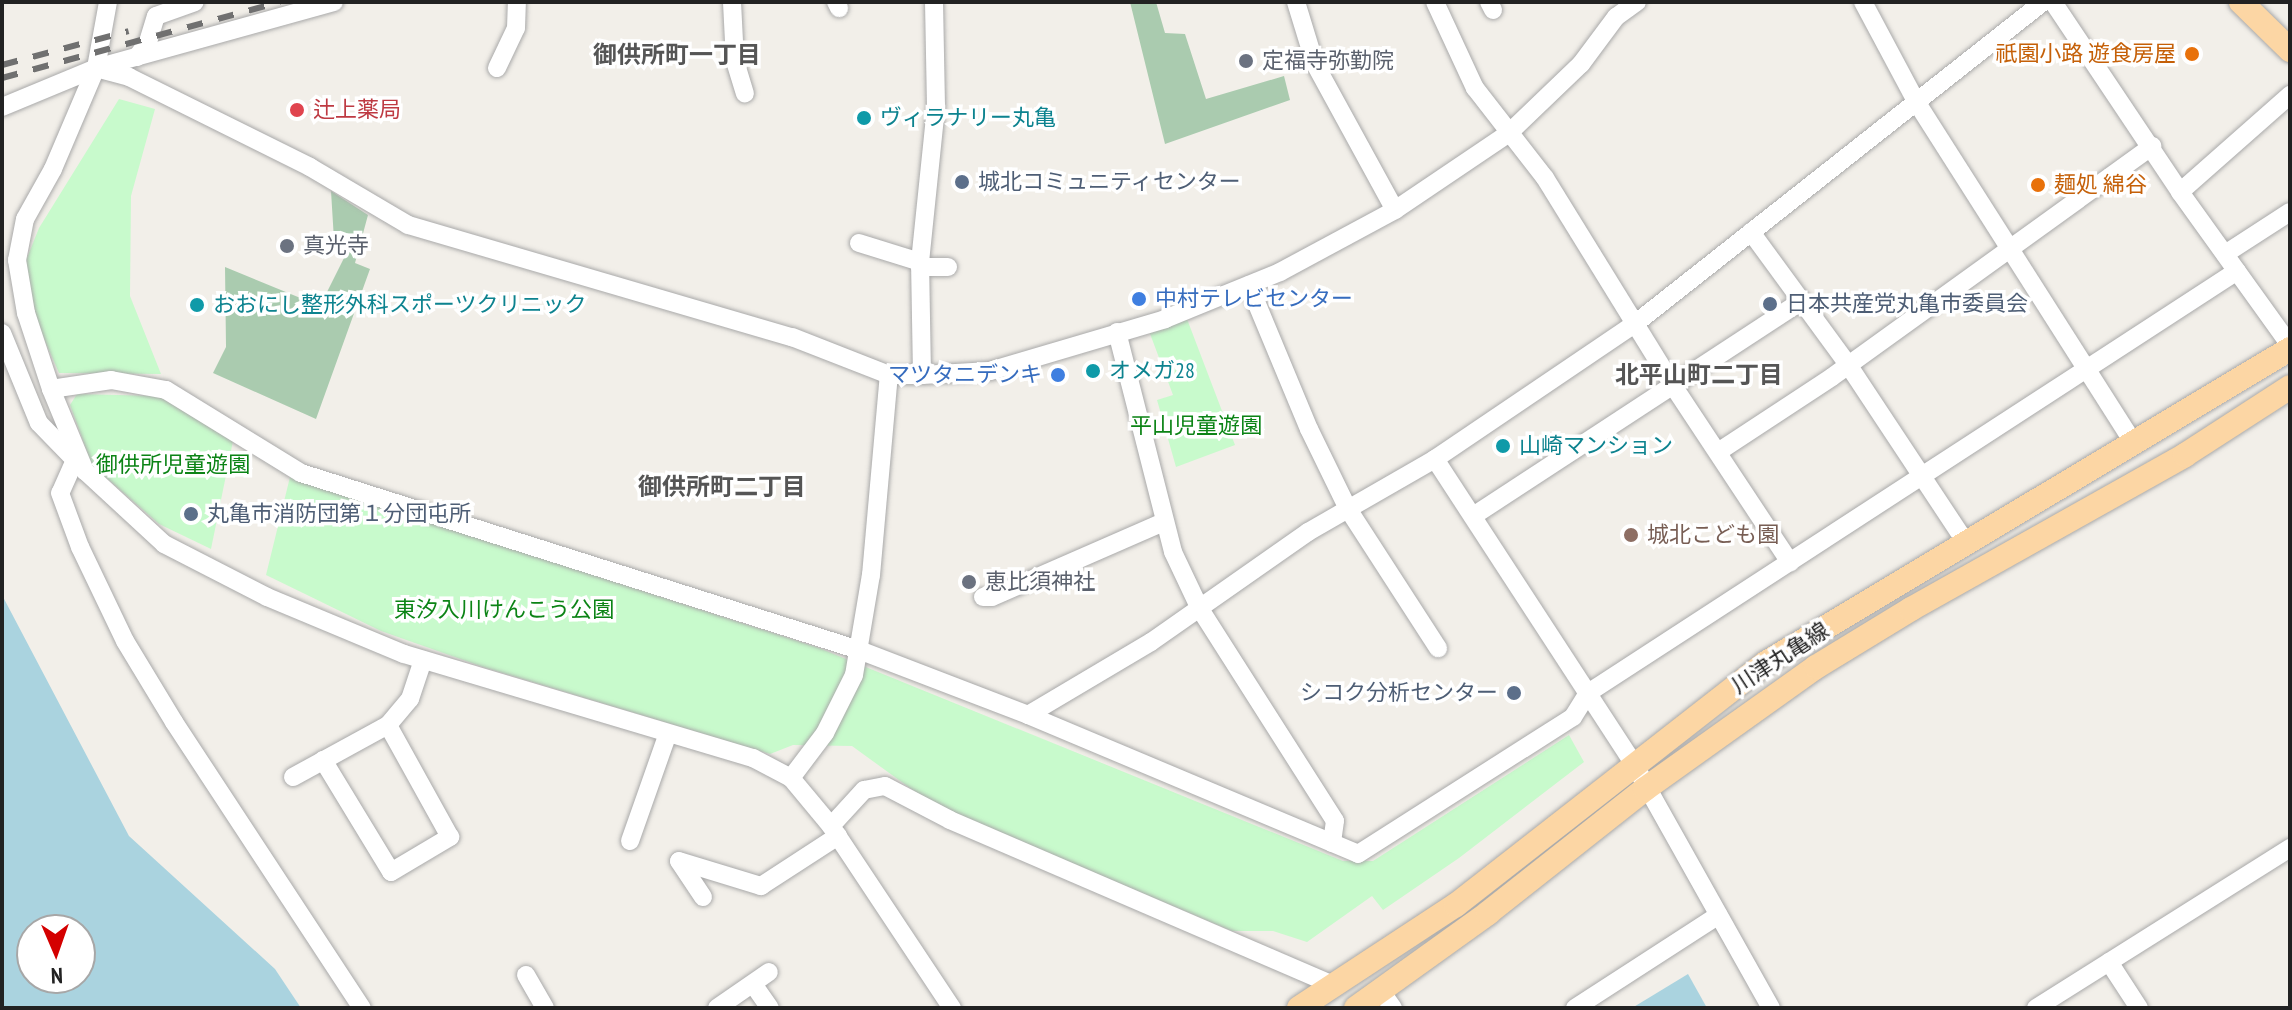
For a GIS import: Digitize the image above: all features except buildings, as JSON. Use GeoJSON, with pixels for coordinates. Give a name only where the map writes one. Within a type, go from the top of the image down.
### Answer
{"type":"FeatureCollection","features":[{"type":"Feature","properties":{"kind":"main road"},"geometry":{"type":"LineString","coordinates":[[2241,2],[2290,50]]}},
{"type":"Feature","properties":{"kind":"main road","name":"川津丸亀線"},"geometry":{"type":"LineString","coordinates":[[1299,1008],[1456,905],[1766,663],[2134,444],[2290,347]]}},
{"type":"Feature","properties":{"kind":"main road","name":"川津丸亀線"},"geometry":{"type":"LineString","coordinates":[[1356,1008],[1387,1000],[1488,913],[1645,789],[1830,658],[2185,455],[2290,387]]}},
{"type":"Feature","properties":{"kind":"street"},"geometry":{"type":"LineString","coordinates":[[80,465],[51,389],[19,283],[19,239],[96,68],[108,2]]}},
{"type":"Feature","properties":{"kind":"street"},"geometry":{"type":"LineString","coordinates":[[147,51],[156,16],[195,2]]}},
{"type":"Feature","properties":{"kind":"street"},"geometry":{"type":"LineString","coordinates":[[2,107],[96,68],[147,51],[334,2]]}},
{"type":"Feature","properties":{"kind":"street"},"geometry":{"type":"LineString","coordinates":[[497,68],[516,28],[517,2]]}},
{"type":"Feature","properties":{"kind":"street"},"geometry":{"type":"LineString","coordinates":[[732,2],[735,61],[745,94]]}},
{"type":"Feature","properties":{"kind":"street"},"geometry":{"type":"LineString","coordinates":[[922,375],[920,264],[936,106],[934,2]]}},
{"type":"Feature","properties":{"kind":"street"},"geometry":{"type":"LineString","coordinates":[[1296,2],[1315,64],[1395,210]]}},
{"type":"Feature","properties":{"kind":"street"},"geometry":{"type":"LineString","coordinates":[[1435,2],[1475,88],[1545,178],[1672,384],[1790,562]]}},
{"type":"Feature","properties":{"kind":"street"},"geometry":{"type":"LineString","coordinates":[[96,68],[129,77],[310,167],[408,225],[792,337],[889,375],[922,375],[990,371],[1165,319],[1249,285],[1395,210],[1509,133],[1581,64],[1616,17],[1637,2]]}},
{"type":"Feature","properties":{"kind":"street"},"geometry":{"type":"LineString","coordinates":[[1863,2],[1917,103],[2134,444]]}},
{"type":"Feature","properties":{"kind":"street"},"geometry":{"type":"LineString","coordinates":[[1028,715],[1200,609],[1308,532],[1435,459],[1636,323],[2043,2]]}},
{"type":"Feature","properties":{"kind":"street"},"geometry":{"type":"LineString","coordinates":[[2053,2],[2180,192],[2290,347]]}},
{"type":"Feature","properties":{"kind":"street"},"geometry":{"type":"LineString","coordinates":[[2180,192],[2290,95]]}},
{"type":"Feature","properties":{"kind":"street"},"geometry":{"type":"LineString","coordinates":[[1718,452],[2152,146]]}},
{"type":"Feature","properties":{"kind":"street"},"geometry":{"type":"LineString","coordinates":[[2225,254],[2290,212]]}},
{"type":"Feature","properties":{"kind":"street"},"geometry":{"type":"LineString","coordinates":[[1751,232],[1847,363],[1966,543]]}},
{"type":"Feature","properties":{"kind":"street"},"geometry":{"type":"LineString","coordinates":[[859,243],[920,264],[948,267]]}},
{"type":"Feature","properties":{"kind":"street"},"geometry":{"type":"LineString","coordinates":[[51,389],[111,380],[166,390],[301,473],[859,650],[1028,715],[1358,854],[1573,717],[1588,693],[2237,271]]}},
{"type":"Feature","properties":{"kind":"street"},"geometry":{"type":"LineString","coordinates":[[1249,285],[1309,429],[1348,509],[1438,648]]}},
{"type":"Feature","properties":{"kind":"street"},"geometry":{"type":"LineString","coordinates":[[1473,516],[1802,301]]}},
{"type":"Feature","properties":{"kind":"street"},"geometry":{"type":"LineString","coordinates":[[1117,332],[1173,552],[1200,609],[1335,821],[1332,843]]}},
{"type":"Feature","properties":{"kind":"street"},"geometry":{"type":"LineString","coordinates":[[2,333],[39,423],[164,544],[267,597],[423,660],[753,758],[791,778],[834,831],[952,1008]]}},
{"type":"Feature","properties":{"kind":"street"},"geometry":{"type":"LineString","coordinates":[[791,778],[825,733],[854,675],[871,575],[889,375]]}},
{"type":"Feature","properties":{"kind":"street"},"geometry":{"type":"LineString","coordinates":[[1435,459],[1634,764],[1645,789],[1771,1008]]}},
{"type":"Feature","properties":{"kind":"street"},"geometry":{"type":"LineString","coordinates":[[80,465],[60,493],[80,547],[125,641],[174,722],[362,1008]]}},
{"type":"Feature","properties":{"kind":"street"},"geometry":{"type":"LineString","coordinates":[[983,597],[992,597],[1164,522]]}},
{"type":"Feature","properties":{"kind":"street"},"geometry":{"type":"LineString","coordinates":[[293,777],[388,725],[410,699],[423,660]]}},
{"type":"Feature","properties":{"kind":"street"},"geometry":{"type":"LineString","coordinates":[[323,760],[391,872],[450,837],[388,725]]}},
{"type":"Feature","properties":{"kind":"street"},"geometry":{"type":"LineString","coordinates":[[630,841],[668,733]]}},
{"type":"Feature","properties":{"kind":"street"},"geometry":{"type":"LineString","coordinates":[[703,897],[679,861],[761,886],[834,831],[864,790],[885,786],[950,820],[1333,985]]}},
{"type":"Feature","properties":{"kind":"street"},"geometry":{"type":"LineString","coordinates":[[2036,1008],[2290,848]]}},
{"type":"Feature","properties":{"kind":"street"},"geometry":{"type":"LineString","coordinates":[[1575,1008],[1719,915]]}},
{"type":"Feature","properties":{"kind":"street"},"geometry":{"type":"LineString","coordinates":[[2109,962],[2139,1008]]}},
{"type":"Feature","properties":{"kind":"street"},"geometry":{"type":"LineString","coordinates":[[717,1008],[769,972]]}},
{"type":"Feature","properties":{"kind":"street"},"geometry":{"type":"LineString","coordinates":[[526,975],[545,1008]]}},
{"type":"Feature","properties":{"kind":"street"},"geometry":{"type":"LineString","coordinates":[[753,984],[770,1008]]}},
{"type":"Feature","properties":{"kind":"green space"},"geometry":{"type":"Polygon","coordinates":[[[1130,2],[1156,2],[1165,33],[1185,34],[1206,99],[1284,76],[1290,100],[1165,144],[1130,2]]]}},
{"type":"Feature","properties":{"kind":"green space"},"geometry":{"type":"Polygon","coordinates":[[[119,99],[155,109],[131,196],[130,296],[161,374],[59,373],[38,325],[25,263],[39,228],[119,99]]]}},
{"type":"Feature","properties":{"kind":"green space"},"geometry":{"type":"Polygon","coordinates":[[[331,191],[368,215],[355,263],[370,269],[316,419],[213,373],[226,347],[225,267],[320,306],[349,248],[334,240],[331,191]]]}},
{"type":"Feature","properties":{"kind":"green space","name":"平山児童遊園"},"geometry":{"type":"Polygon","coordinates":[[[1187,319],[1235,445],[1176,467],[1157,400],[1173,395],[1149,331],[1187,319]]]}},
{"type":"Feature","properties":{"kind":"green space","name":"御供所児童遊園"},"geometry":{"type":"Polygon","coordinates":[[[77,394],[158,396],[233,441],[211,549],[159,524],[92,465],[70,405],[77,394]]]}},
{"type":"Feature","properties":{"kind":"green space","name":"東汐入川けんこう公園"},"geometry":{"type":"Polygon","coordinates":[[[290,477],[819,648],[1343,861],[1373,861],[1569,735],[1584,762],[1459,858],[1383,910],[1372,896],[1307,942],[1273,931],[1232,931],[932,804],[852,746],[793,745],[770,754],[483,667],[381,631],[266,575],[290,477]]]}},
{"type":"Feature","properties":{"kind":"water"},"geometry":{"type":"Polygon","coordinates":[[[2,595],[129,836],[275,969],[301,1008],[2,1008],[2,595]]]}},
{"type":"Feature","properties":{"kind":"water"},"geometry":{"type":"Polygon","coordinates":[[[1688,974],[1707,1008],[1632,1008],[1688,974]]]}},
{"type":"Feature","properties":{"kind":"railway"},"geometry":{"type":"LineString","coordinates":[[2,78],[280,2]]}},
{"type":"Feature","properties":{"kind":"railway"},"geometry":{"type":"LineString","coordinates":[[2,65],[129,31]]}},
{"type":"Feature","properties":{"kind":"place","name":"祇園小路 遊食房屋"},"geometry":{"type":"Point","coordinates":[2192,54]}},
{"type":"Feature","properties":{"kind":"place","name":"定福寺弥勤院"},"geometry":{"type":"Point","coordinates":[1246,61]}},
{"type":"Feature","properties":{"kind":"place","name":"辻上薬局"},"geometry":{"type":"Point","coordinates":[297,110]}},
{"type":"Feature","properties":{"kind":"place","name":"ヴィラナリー丸亀"},"geometry":{"type":"Point","coordinates":[864,118]}},
{"type":"Feature","properties":{"kind":"place","name":"城北コミュニティセンター"},"geometry":{"type":"Point","coordinates":[962,182]}},
{"type":"Feature","properties":{"kind":"place","name":"麺処 綿谷"},"geometry":{"type":"Point","coordinates":[2038,185]}},
{"type":"Feature","properties":{"kind":"place","name":"真光寺"},"geometry":{"type":"Point","coordinates":[287,246]}},
{"type":"Feature","properties":{"kind":"place","name":"中村テレビセンター"},"geometry":{"type":"Point","coordinates":[1139,299]}},
{"type":"Feature","properties":{"kind":"place","name":"日本共産党丸亀市委員会"},"geometry":{"type":"Point","coordinates":[1770,304]}},
{"type":"Feature","properties":{"kind":"place","name":"おおにし整形外科スポーツクリニック"},"geometry":{"type":"Point","coordinates":[197,305]}},
{"type":"Feature","properties":{"kind":"place","name":"オメガ28"},"geometry":{"type":"Point","coordinates":[1093,371]}},
{"type":"Feature","properties":{"kind":"place","name":"マツタニデンキ"},"geometry":{"type":"Point","coordinates":[1058,375]}},
{"type":"Feature","properties":{"kind":"place","name":"山崎マンション"},"geometry":{"type":"Point","coordinates":[1503,446]}},
{"type":"Feature","properties":{"kind":"place","name":"丸亀市消防団第１分団屯所"},"geometry":{"type":"Point","coordinates":[191,514]}},
{"type":"Feature","properties":{"kind":"place","name":"城北こども園"},"geometry":{"type":"Point","coordinates":[1631,535]}},
{"type":"Feature","properties":{"kind":"place","name":"恵比須神社"},"geometry":{"type":"Point","coordinates":[969,582]}},
{"type":"Feature","properties":{"kind":"place","name":"シコク分析センター"},"geometry":{"type":"Point","coordinates":[1514,693]}},
{"type":"Feature","properties":{"kind":"district","name":"御供所町一丁目"},"geometry":{"type":"Point","coordinates":[677,55]}},
{"type":"Feature","properties":{"kind":"district","name":"北平山町二丁目"},"geometry":{"type":"Point","coordinates":[1699,375]}},
{"type":"Feature","properties":{"kind":"district","name":"御供所町二丁目"},"geometry":{"type":"Point","coordinates":[722,487]}}]}
